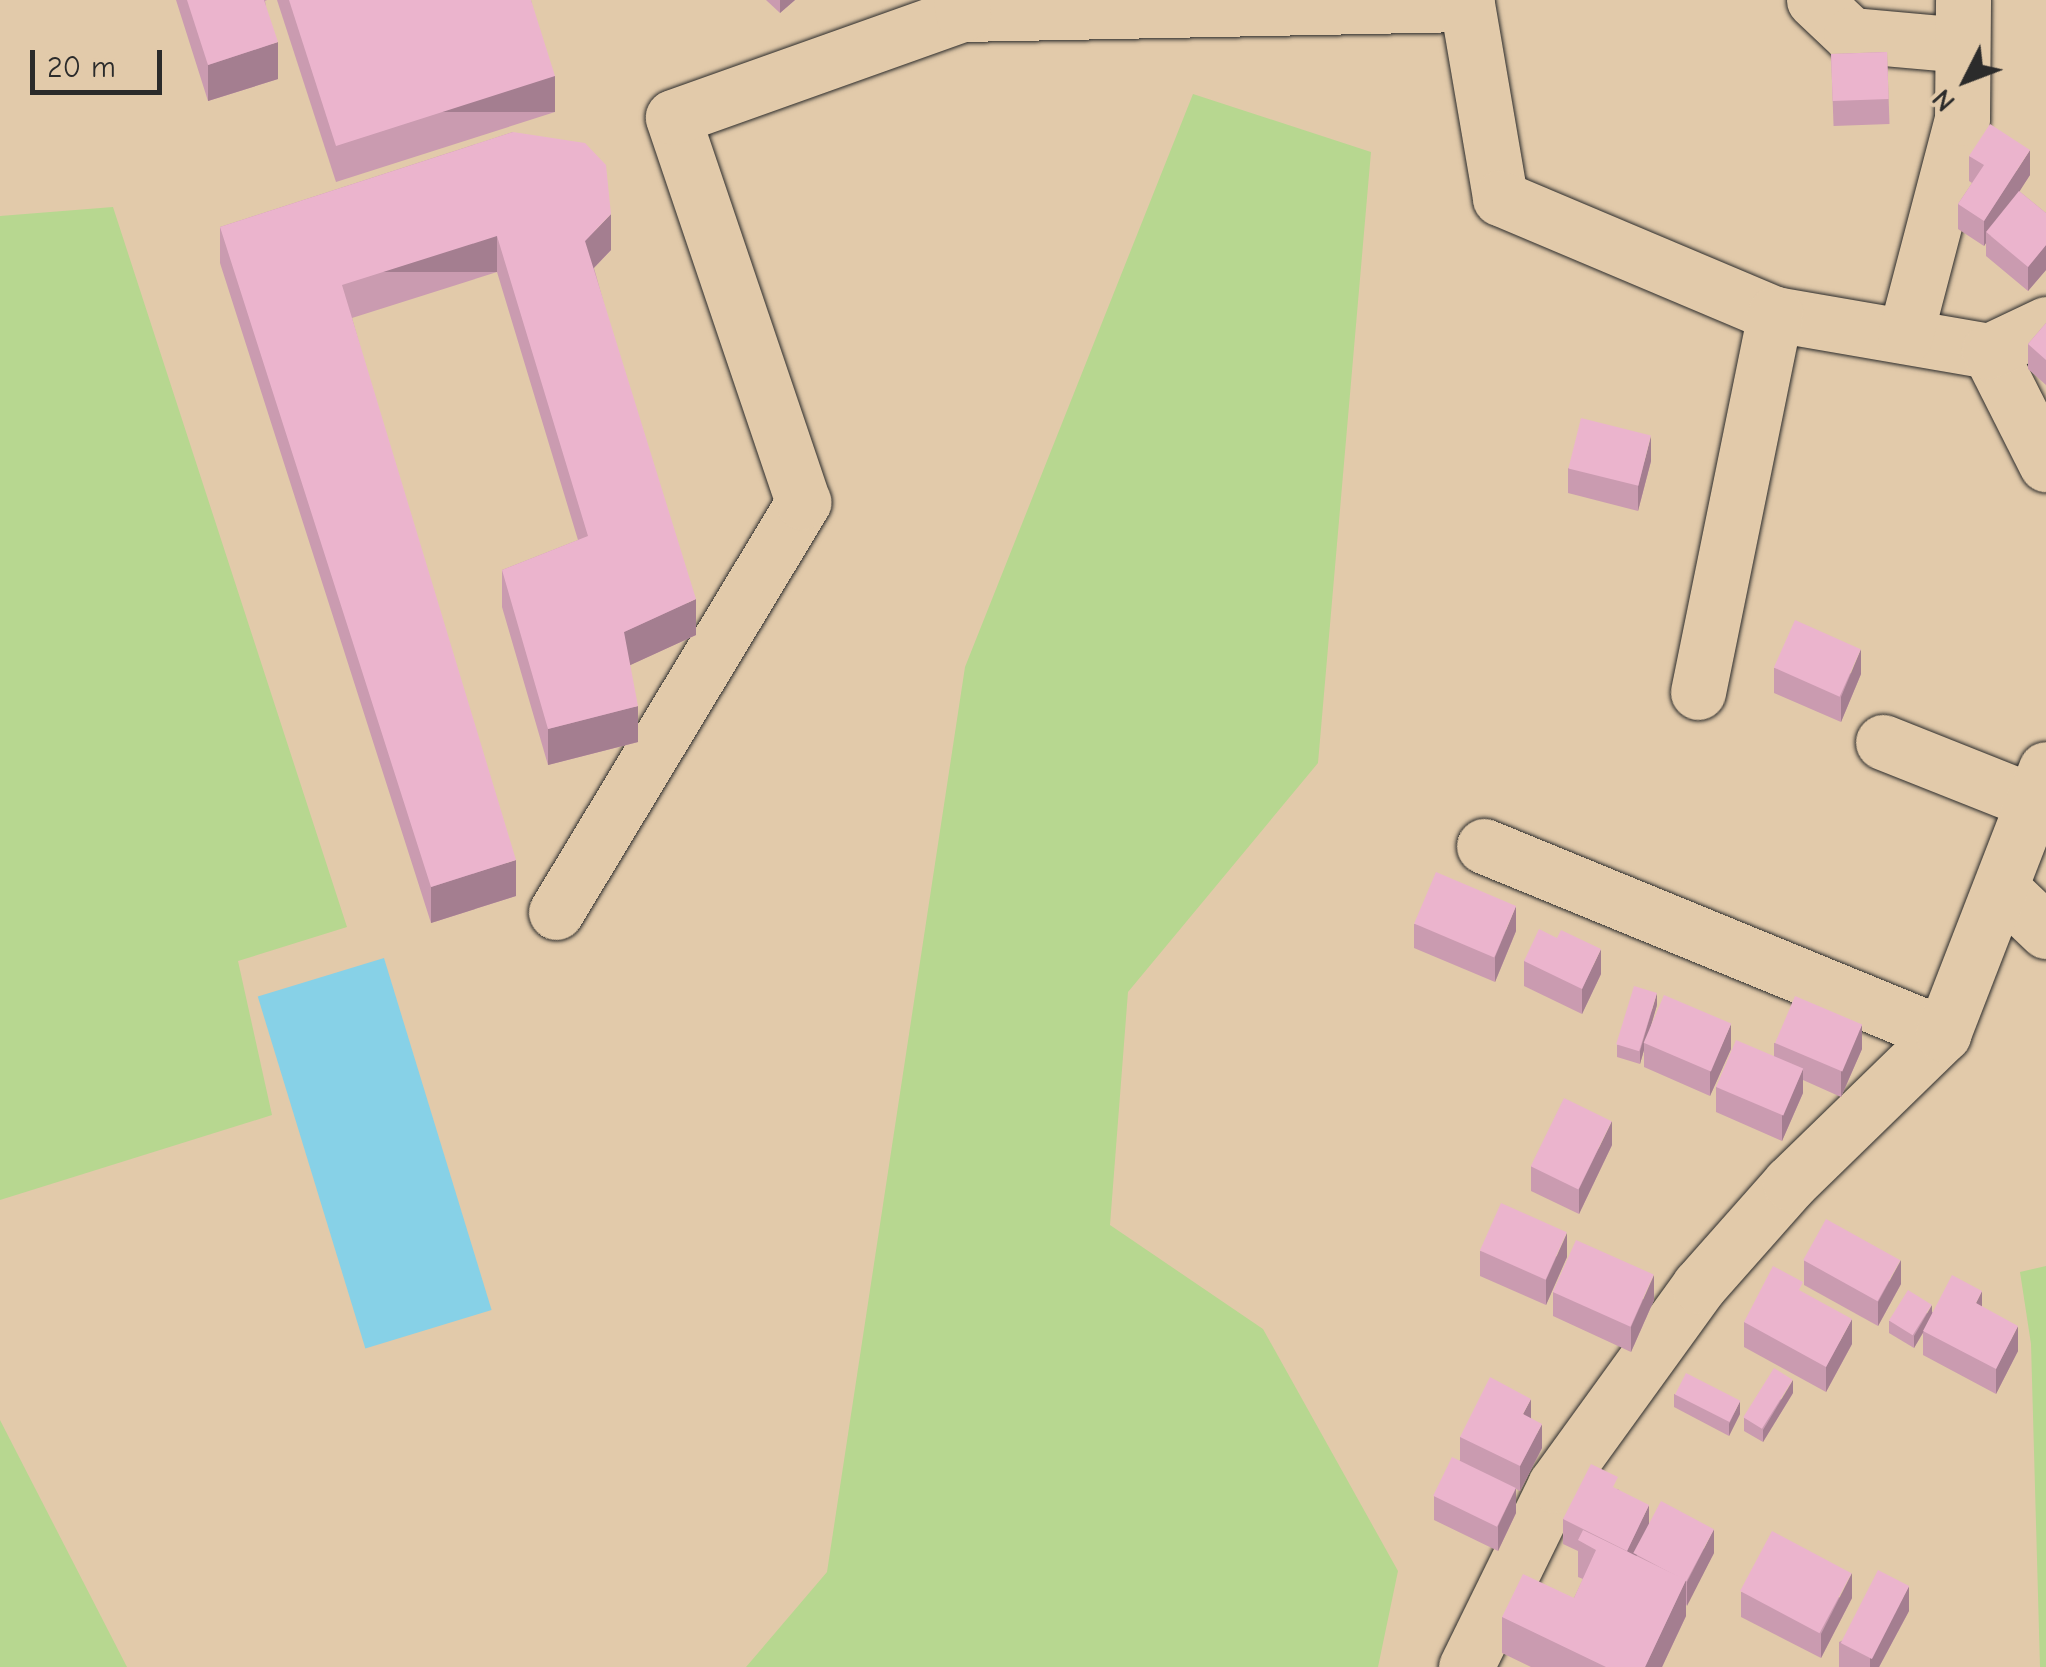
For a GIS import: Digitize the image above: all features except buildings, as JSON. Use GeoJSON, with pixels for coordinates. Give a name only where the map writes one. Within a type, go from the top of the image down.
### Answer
{"type":"FeatureCollection","features":[{"type":"Feature","properties":{"kind":"street"},"geometry":{"type":"LineString","coordinates":[[1814,0],[1851,35],[1963,22],[1962,118],[1905,336]]}},
{"type":"Feature","properties":{"kind":"street"},"geometry":{"type":"LineString","coordinates":[[556,912],[803,502],[674,116],[962,7],[1467,4],[1500,198],[1775,314],[1989,351],[2046,324]]}},
{"type":"Feature","properties":{"kind":"street"},"geometry":{"type":"LineString","coordinates":[[1698,692],[1775,314]]}},
{"type":"Feature","properties":{"kind":"street"},"geometry":{"type":"LineString","coordinates":[[1989,351],[2046,464]]}},
{"type":"Feature","properties":{"kind":"street"},"geometry":{"type":"LineString","coordinates":[[1474,1665],[1554,1484],[1699,1286],[1790,1183],[1943,1034],[2040,786],[1884,742]]}},
{"type":"Feature","properties":{"kind":"street"},"geometry":{"type":"LineString","coordinates":[[1484,846],[1943,1034]]}},
{"type":"Feature","properties":{"kind":"street"},"geometry":{"type":"LineString","coordinates":[[2002,889],[2046,931]]}},
{"type":"Feature","properties":{"kind":"green space"},"geometry":{"type":"Polygon","coordinates":[[[1193,94],[1371,152],[1318,763],[1128,992],[1110,1225],[1263,1329],[1398,1571],[1378,1667],[746,1667],[827,1572],[965,667],[1193,94]]]}},
{"type":"Feature","properties":{"kind":"green space"},"geometry":{"type":"Polygon","coordinates":[[[113,207],[347,927],[238,961],[272,1115],[0,1200],[0,216],[113,207]]]}},
{"type":"Feature","properties":{"kind":"green space"},"geometry":{"type":"Polygon","coordinates":[[[2046,1266],[2046,1667],[2040,1667],[2031,1344],[2020,1272],[2046,1266]]]}},
{"type":"Feature","properties":{"kind":"green space"},"geometry":{"type":"Polygon","coordinates":[[[0,1420],[127,1667],[0,1667],[0,1420]]]}},
{"type":"Feature","properties":{"kind":"water"},"geometry":{"type":"Polygon","coordinates":[[[384,958],[492,1310],[365,1349],[258,997],[384,958]]]}}]}
